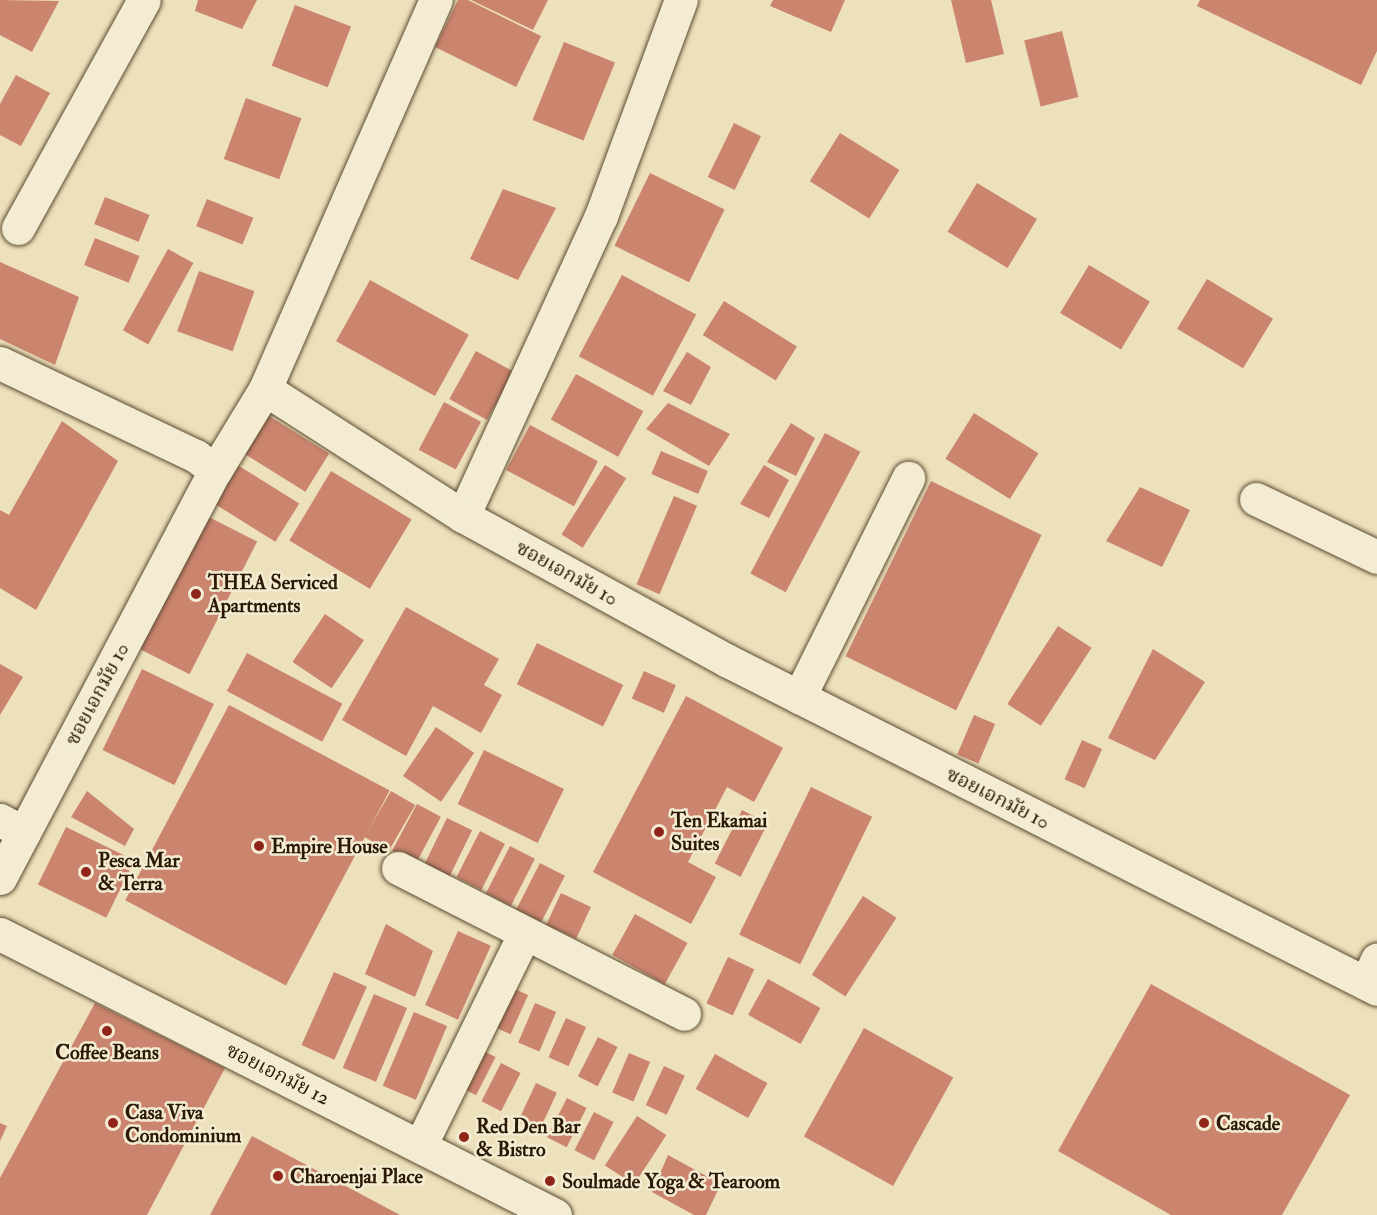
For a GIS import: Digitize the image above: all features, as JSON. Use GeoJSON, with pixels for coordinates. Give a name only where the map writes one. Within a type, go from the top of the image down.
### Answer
{"type":"FeatureCollection","features":[{"type":"Feature","properties":{"kind":"street"},"geometry":{"type":"LineString","coordinates":[[265,389],[436,0]]}},
{"type":"Feature","properties":{"kind":"street"},"geometry":{"type":"LineString","coordinates":[[463,516],[601,216],[681,0]]}},
{"type":"Feature","properties":{"kind":"street"},"geometry":{"type":"LineString","coordinates":[[18,228],[135,3]]}},
{"type":"Feature","properties":{"kind":"street"},"geometry":{"type":"LineString","coordinates":[[0,363],[196,456],[215,471]]}},
{"type":"Feature","properties":{"kind":"street","name":"ซอยเอกมัย 10"},"geometry":{"type":"LineString","coordinates":[[0,878],[12,827],[215,471],[265,389],[463,516],[799,697],[1373,977]]}},
{"type":"Feature","properties":{"kind":"street"},"geometry":{"type":"LineString","coordinates":[[799,697],[908,478]]}},
{"type":"Feature","properties":{"kind":"street"},"geometry":{"type":"LineString","coordinates":[[1256,499],[1377,557]]}},
{"type":"Feature","properties":{"kind":"street"},"geometry":{"type":"LineString","coordinates":[[398,868],[684,1014]]}},
{"type":"Feature","properties":{"kind":"street"},"geometry":{"type":"LineString","coordinates":[[420,1146],[525,933]]}},
{"type":"Feature","properties":{"kind":"street","name":"ซอยเอกมัย 12"},"geometry":{"type":"LineString","coordinates":[[0,934],[555,1215]]}},
{"type":"Feature","properties":{"kind":"building"},"geometry":{"type":"Polygon","coordinates":[[[0,0],[59,1],[32,52],[0,35],[0,0]]]}},
{"type":"Feature","properties":{"kind":"building"},"geometry":{"type":"Polygon","coordinates":[[[198,0],[257,0],[242,29],[195,11],[198,0]]]}},
{"type":"Feature","properties":{"kind":"building"},"geometry":{"type":"Polygon","coordinates":[[[458,0],[468,0],[541,36],[516,87],[435,47],[458,0]]]}},
{"type":"Feature","properties":{"kind":"building"},"geometry":{"type":"Polygon","coordinates":[[[471,0],[548,0],[533,30],[471,0]]]}},
{"type":"Feature","properties":{"kind":"building"},"geometry":{"type":"Polygon","coordinates":[[[773,0],[845,0],[831,32],[770,6],[773,0]]]}},
{"type":"Feature","properties":{"kind":"building"},"geometry":{"type":"Polygon","coordinates":[[[951,0],[991,0],[1004,54],[966,63],[951,0]]]}},
{"type":"Feature","properties":{"kind":"building"},"geometry":{"type":"Polygon","coordinates":[[[1200,0],[1377,0],[1377,51],[1361,85],[1197,6],[1200,0]]]}},
{"type":"Feature","properties":{"kind":"building"},"geometry":{"type":"Polygon","coordinates":[[[295,5],[351,27],[328,87],[272,66],[295,5]]]}},
{"type":"Feature","properties":{"kind":"building"},"geometry":{"type":"Polygon","coordinates":[[[1062,31],[1078,97],[1041,106],[1024,40],[1062,31]]]}},
{"type":"Feature","properties":{"kind":"building"},"geometry":{"type":"Polygon","coordinates":[[[564,42],[615,63],[584,140],[533,120],[564,42]]]}},
{"type":"Feature","properties":{"kind":"building"},"geometry":{"type":"Polygon","coordinates":[[[16,75],[50,93],[21,146],[0,135],[0,104],[16,75]]]}},
{"type":"Feature","properties":{"kind":"building"},"geometry":{"type":"Polygon","coordinates":[[[246,98],[301,118],[279,179],[224,159],[246,98]]]}},
{"type":"Feature","properties":{"kind":"building"},"geometry":{"type":"Polygon","coordinates":[[[734,123],[761,136],[735,190],[708,177],[734,123]]]}},
{"type":"Feature","properties":{"kind":"building"},"geometry":{"type":"Polygon","coordinates":[[[840,133],[899,170],[869,218],[810,181],[840,133]]]}},
{"type":"Feature","properties":{"kind":"building"},"geometry":{"type":"Polygon","coordinates":[[[650,173],[725,209],[689,282],[614,246],[650,173]]]}},
{"type":"Feature","properties":{"kind":"building"},"geometry":{"type":"Polygon","coordinates":[[[977,183],[1037,219],[1008,268],[948,232],[977,183]]]}},
{"type":"Feature","properties":{"kind":"building"},"geometry":{"type":"Polygon","coordinates":[[[503,189],[556,208],[518,280],[470,259],[503,189]]]}},
{"type":"Feature","properties":{"kind":"building"},"geometry":{"type":"Polygon","coordinates":[[[105,197],[150,215],[139,242],[94,224],[105,197]]]}},
{"type":"Feature","properties":{"kind":"building"},"geometry":{"type":"Polygon","coordinates":[[[207,199],[253,218],[242,245],[196,226],[207,199]]]}},
{"type":"Feature","properties":{"kind":"building"},"geometry":{"type":"Polygon","coordinates":[[[95,238],[140,256],[129,283],[84,265],[95,238]]]}},
{"type":"Feature","properties":{"kind":"building"},"geometry":{"type":"Polygon","coordinates":[[[168,249],[193,263],[148,344],[123,330],[168,249]]]}},
{"type":"Feature","properties":{"kind":"building"},"geometry":{"type":"Polygon","coordinates":[[[0,262],[79,297],[55,365],[0,339],[0,262]]]}},
{"type":"Feature","properties":{"kind":"building"},"geometry":{"type":"Polygon","coordinates":[[[1089,265],[1150,302],[1121,350],[1060,313],[1089,265]]]}},
{"type":"Feature","properties":{"kind":"building"},"geometry":{"type":"Polygon","coordinates":[[[199,271],[254,291],[233,351],[177,331],[199,271]]]}},
{"type":"Feature","properties":{"kind":"building"},"geometry":{"type":"Polygon","coordinates":[[[622,275],[696,314],[653,396],[579,356],[622,275]]]}},
{"type":"Feature","properties":{"kind":"building"},"geometry":{"type":"Polygon","coordinates":[[[1207,279],[1273,319],[1243,368],[1177,329],[1207,279]]]}},
{"type":"Feature","properties":{"kind":"building"},"geometry":{"type":"Polygon","coordinates":[[[370,280],[469,335],[435,396],[336,341],[370,280]]]}},
{"type":"Feature","properties":{"kind":"building"},"geometry":{"type":"Polygon","coordinates":[[[724,301],[797,347],[776,380],[703,335],[724,301]]]}},
{"type":"Feature","properties":{"kind":"building"},"geometry":{"type":"Polygon","coordinates":[[[476,351],[514,372],[487,420],[449,399],[476,351]]]}},
{"type":"Feature","properties":{"kind":"building"},"geometry":{"type":"Polygon","coordinates":[[[687,352],[711,367],[691,405],[663,391],[687,352]]]}},
{"type":"Feature","properties":{"kind":"building"},"geometry":{"type":"Polygon","coordinates":[[[576,374],[643,411],[618,457],[551,419],[576,374]]]}},
{"type":"Feature","properties":{"kind":"building"},"geometry":{"type":"Polygon","coordinates":[[[444,402],[481,422],[456,469],[419,450],[444,402]]]}},
{"type":"Feature","properties":{"kind":"building"},"geometry":{"type":"Polygon","coordinates":[[[668,403],[730,434],[709,466],[646,429],[668,403]]]}},
{"type":"Feature","properties":{"kind":"building"},"geometry":{"type":"Polygon","coordinates":[[[974,413],[1038,453],[1010,499],[945,459],[974,413]]]}},
{"type":"Feature","properties":{"kind":"building"},"geometry":{"type":"Polygon","coordinates":[[[269,416],[329,454],[305,492],[245,454],[269,416]]]}},
{"type":"Feature","properties":{"kind":"building"},"geometry":{"type":"Polygon","coordinates":[[[62,421],[118,461],[36,610],[0,588],[0,510],[9,515],[62,421]]]}},
{"type":"Feature","properties":{"kind":"building"},"geometry":{"type":"Polygon","coordinates":[[[791,423],[815,438],[796,476],[767,462],[791,423]]]}},
{"type":"Feature","properties":{"kind":"building"},"geometry":{"type":"Polygon","coordinates":[[[530,425],[598,461],[574,506],[506,470],[530,425]]]}},
{"type":"Feature","properties":{"kind":"building"},"geometry":{"type":"Polygon","coordinates":[[[825,433],[860,452],[786,592],[750,573],[825,433]]]}},
{"type":"Feature","properties":{"kind":"building"},"geometry":{"type":"Polygon","coordinates":[[[661,451],[708,471],[698,494],[651,474],[661,451]]]}},
{"type":"Feature","properties":{"kind":"building"},"geometry":{"type":"Polygon","coordinates":[[[605,465],[626,478],[583,548],[562,535],[605,465]]]}},
{"type":"Feature","properties":{"kind":"building"},"geometry":{"type":"Polygon","coordinates":[[[764,465],[789,480],[769,518],[740,504],[764,465]]]}},
{"type":"Feature","properties":{"kind":"building"},"geometry":{"type":"Polygon","coordinates":[[[239,466],[299,504],[275,542],[215,504],[239,466]]]}},
{"type":"Feature","properties":{"kind":"building"},"geometry":{"type":"Polygon","coordinates":[[[331,471],[412,519],[370,589],[289,540],[331,471]]]}},
{"type":"Feature","properties":{"kind":"building"},"geometry":{"type":"Polygon","coordinates":[[[931,481],[1042,535],[956,710],[846,656],[931,481]]]}},
{"type":"Feature","properties":{"kind":"building"},"geometry":{"type":"Polygon","coordinates":[[[1140,487],[1190,510],[1162,567],[1106,541],[1140,487]]]}},
{"type":"Feature","properties":{"kind":"building"},"geometry":{"type":"Polygon","coordinates":[[[674,496],[697,506],[660,594],[636,584],[674,496]]]}},
{"type":"Feature","properties":{"kind":"building","name":"THEA Serviced Apartments"},"geometry":{"type":"Polygon","coordinates":[[[201,513],[257,542],[189,674],[133,646],[201,513]]]}},
{"type":"Feature","properties":{"kind":"building"},"geometry":{"type":"Polygon","coordinates":[[[406,607],[499,659],[484,685],[502,695],[481,733],[433,706],[406,756],[342,720],[406,607]]]}},
{"type":"Feature","properties":{"kind":"building"},"geometry":{"type":"Polygon","coordinates":[[[325,614],[364,640],[332,688],[293,662],[325,614]]]}},
{"type":"Feature","properties":{"kind":"building"},"geometry":{"type":"Polygon","coordinates":[[[1058,626],[1092,648],[1041,726],[1007,704],[1058,626]]]}},
{"type":"Feature","properties":{"kind":"building"},"geometry":{"type":"Polygon","coordinates":[[[537,643],[623,685],[603,726],[517,684],[537,643]]]}},
{"type":"Feature","properties":{"kind":"building"},"geometry":{"type":"Polygon","coordinates":[[[1153,649],[1205,682],[1155,760],[1108,738],[1153,649]]]}},
{"type":"Feature","properties":{"kind":"building"},"geometry":{"type":"Polygon","coordinates":[[[247,653],[342,704],[322,742],[227,691],[247,653]]]}},
{"type":"Feature","properties":{"kind":"building"},"geometry":{"type":"Polygon","coordinates":[[[0,664],[23,677],[0,715],[0,664]]]}},
{"type":"Feature","properties":{"kind":"building"},"geometry":{"type":"Polygon","coordinates":[[[142,669],[214,704],[174,785],[103,750],[142,669]]]}},
{"type":"Feature","properties":{"kind":"building"},"geometry":{"type":"Polygon","coordinates":[[[644,671],[676,685],[664,713],[632,698],[644,671]]]}},
{"type":"Feature","properties":{"kind":"building","name":"Ten Ekamai Suites"},"geometry":{"type":"Polygon","coordinates":[[[686,696],[783,748],[754,802],[727,787],[688,862],[716,877],[691,924],[593,872],[686,696]]]}},
{"type":"Feature","properties":{"kind":"building","name":"Empire House"},"geometry":{"type":"Polygon","coordinates":[[[229,705],[390,790],[286,986],[125,900],[229,705]]]}},
{"type":"Feature","properties":{"kind":"building"},"geometry":{"type":"Polygon","coordinates":[[[974,715],[995,724],[978,764],[957,755],[974,715]]]}},
{"type":"Feature","properties":{"kind":"building"},"geometry":{"type":"Polygon","coordinates":[[[436,727],[474,753],[441,802],[403,776],[436,727]]]}},
{"type":"Feature","properties":{"kind":"building"},"geometry":{"type":"Polygon","coordinates":[[[1082,740],[1102,749],[1085,788],[1065,779],[1082,740]]]}},
{"type":"Feature","properties":{"kind":"building"},"geometry":{"type":"Polygon","coordinates":[[[484,750],[564,789],[538,843],[458,804],[484,750]]]}},
{"type":"Feature","properties":{"kind":"building"},"geometry":{"type":"Polygon","coordinates":[[[811,787],[872,817],[800,964],[739,934],[811,787]]]}},
{"type":"Feature","properties":{"kind":"building"},"geometry":{"type":"Polygon","coordinates":[[[87,791],[134,829],[125,846],[71,817],[87,791]]]}},
{"type":"Feature","properties":{"kind":"building"},"geometry":{"type":"Polygon","coordinates":[[[391,791],[415,805],[389,851],[364,837],[391,791]]]}},
{"type":"Feature","properties":{"kind":"building"},"geometry":{"type":"Polygon","coordinates":[[[417,804],[441,817],[416,863],[392,851],[417,804]]]}},
{"type":"Feature","properties":{"kind":"building"},"geometry":{"type":"Polygon","coordinates":[[[742,810],[768,823],[741,877],[715,863],[742,810]]]}},
{"type":"Feature","properties":{"kind":"building"},"geometry":{"type":"Polygon","coordinates":[[[447,818],[472,830],[449,877],[424,865],[447,818]]]}},
{"type":"Feature","properties":{"kind":"building","name":"Pesca Mar & Terra"},"geometry":{"type":"Polygon","coordinates":[[[66,827],[134,860],[106,918],[38,885],[66,827]]]}},
{"type":"Feature","properties":{"kind":"building"},"geometry":{"type":"Polygon","coordinates":[[[480,831],[505,844],[481,890],[456,877],[480,831]]]}},
{"type":"Feature","properties":{"kind":"building"},"geometry":{"type":"Polygon","coordinates":[[[510,846],[535,859],[511,906],[486,893],[510,846]]]}},
{"type":"Feature","properties":{"kind":"building"},"geometry":{"type":"Polygon","coordinates":[[[540,863],[565,876],[541,922],[516,909],[540,863]]]}},
{"type":"Feature","properties":{"kind":"building"},"geometry":{"type":"Polygon","coordinates":[[[561,893],[591,907],[576,939],[546,925],[561,893]]]}},
{"type":"Feature","properties":{"kind":"building"},"geometry":{"type":"Polygon","coordinates":[[[863,896],[897,918],[845,997],[812,975],[863,896]]]}},
{"type":"Feature","properties":{"kind":"building"},"geometry":{"type":"Polygon","coordinates":[[[635,914],[687,943],[665,984],[612,955],[635,914]]]}},
{"type":"Feature","properties":{"kind":"building"},"geometry":{"type":"Polygon","coordinates":[[[386,924],[433,951],[415,997],[365,974],[386,924]]]}},
{"type":"Feature","properties":{"kind":"building"},"geometry":{"type":"Polygon","coordinates":[[[458,931],[491,946],[458,1020],[425,1005],[458,931]]]}},
{"type":"Feature","properties":{"kind":"building"},"geometry":{"type":"Polygon","coordinates":[[[728,957],[754,969],[733,1015],[706,1003],[728,957]]]}},
{"type":"Feature","properties":{"kind":"building"},"geometry":{"type":"Polygon","coordinates":[[[334,972],[367,987],[334,1060],[301,1045],[334,972]]]}},
{"type":"Feature","properties":{"kind":"building"},"geometry":{"type":"Polygon","coordinates":[[[768,979],[820,1008],[801,1044],[748,1015],[768,979]]]}},
{"type":"Feature","properties":{"kind":"building","name":"Cascade"},"geometry":{"type":"Polygon","coordinates":[[[1151,984],[1350,1095],[1282,1215],[1171,1215],[1058,1151],[1151,984]]]}},
{"type":"Feature","properties":{"kind":"building"},"geometry":{"type":"Polygon","coordinates":[[[508,986],[528,995],[511,1034],[491,1025],[508,986]]]}},
{"type":"Feature","properties":{"kind":"building"},"geometry":{"type":"Polygon","coordinates":[[[374,994],[407,1008],[376,1082],[343,1068],[374,994]]]}},
{"type":"Feature","properties":{"kind":"building","name":"Casa Viva Condominium"},"geometry":{"type":"Polygon","coordinates":[[[95,1003],[225,1068],[147,1215],[0,1215],[0,1178],[95,1003]]]}},
{"type":"Feature","properties":{"kind":"building"},"geometry":{"type":"Polygon","coordinates":[[[535,1003],[556,1012],[539,1052],[518,1043],[535,1003]]]}},
{"type":"Feature","properties":{"kind":"building"},"geometry":{"type":"Polygon","coordinates":[[[414,1012],[447,1026],[416,1100],[383,1086],[414,1012]]]}},
{"type":"Feature","properties":{"kind":"building"},"geometry":{"type":"Polygon","coordinates":[[[566,1018],[586,1027],[569,1066],[549,1057],[566,1018]]]}},
{"type":"Feature","properties":{"kind":"building"},"geometry":{"type":"Polygon","coordinates":[[[864,1028],[953,1077],[893,1186],[804,1136],[864,1028]]]}},
{"type":"Feature","properties":{"kind":"building"},"geometry":{"type":"Polygon","coordinates":[[[598,1037],[618,1047],[598,1086],[578,1076],[598,1037]]]}},
{"type":"Feature","properties":{"kind":"building"},"geometry":{"type":"Polygon","coordinates":[[[476,1047],[496,1057],[476,1095],[456,1085],[476,1047]]]}},
{"type":"Feature","properties":{"kind":"building"},"geometry":{"type":"Polygon","coordinates":[[[629,1053],[650,1062],[633,1102],[612,1093],[629,1053]]]}},
{"type":"Feature","properties":{"kind":"building"},"geometry":{"type":"Polygon","coordinates":[[[715,1054],[767,1083],[748,1118],[696,1089],[715,1054]]]}},
{"type":"Feature","properties":{"kind":"building"},"geometry":{"type":"Polygon","coordinates":[[[501,1063],[521,1073],[501,1111],[481,1101],[501,1063]]]}},
{"type":"Feature","properties":{"kind":"building"},"geometry":{"type":"Polygon","coordinates":[[[664,1066],[685,1076],[667,1115],[646,1105],[664,1066]]]}},
{"type":"Feature","properties":{"kind":"building"},"geometry":{"type":"Polygon","coordinates":[[[536,1083],[557,1093],[539,1132],[518,1122],[536,1083]]]}},
{"type":"Feature","properties":{"kind":"building"},"geometry":{"type":"Polygon","coordinates":[[[567,1098],[587,1108],[567,1147],[547,1137],[567,1098]]]}},
{"type":"Feature","properties":{"kind":"building"},"geometry":{"type":"Polygon","coordinates":[[[594,1112],[614,1122],[594,1160],[574,1150],[594,1112]]]}},
{"type":"Feature","properties":{"kind":"building"},"geometry":{"type":"Polygon","coordinates":[[[637,1116],[666,1135],[634,1185],[605,1165],[637,1116]]]}},
{"type":"Feature","properties":{"kind":"building"},"geometry":{"type":"Polygon","coordinates":[[[0,1123],[7,1126],[0,1141],[0,1123]]]}},
{"type":"Feature","properties":{"kind":"building","name":"Charoenjai Place"},"geometry":{"type":"Polygon","coordinates":[[[252,1136],[400,1215],[210,1215],[252,1136]]]}},
{"type":"Feature","properties":{"kind":"building"},"geometry":{"type":"Polygon","coordinates":[[[668,1155],[721,1184],[706,1215],[694,1215],[652,1192],[668,1155]]]}},
{"type":"Feature","properties":{"kind":"place","name":"THEA Serviced Apartments"},"geometry":{"type":"Point","coordinates":[196,594]}},
{"type":"Feature","properties":{"kind":"place","name":"Ten Ekamai Suites"},"geometry":{"type":"Point","coordinates":[659,832]}},
{"type":"Feature","properties":{"kind":"place","name":"Empire House"},"geometry":{"type":"Point","coordinates":[259,846]}},
{"type":"Feature","properties":{"kind":"place","name":"Pesca Mar & Terra"},"geometry":{"type":"Point","coordinates":[86,872]}},
{"type":"Feature","properties":{"kind":"place","name":"Coffee Beans"},"geometry":{"type":"Point","coordinates":[107,1031]}},
{"type":"Feature","properties":{"kind":"place","name":"Casa Viva Condominium"},"geometry":{"type":"Point","coordinates":[113,1123]}},
{"type":"Feature","properties":{"kind":"place","name":"Cascade"},"geometry":{"type":"Point","coordinates":[1204,1123]}},
{"type":"Feature","properties":{"kind":"place","name":"Red Den Bar & Bistro"},"geometry":{"type":"Point","coordinates":[464,1137]}},
{"type":"Feature","properties":{"kind":"place","name":"Charoenjai Place"},"geometry":{"type":"Point","coordinates":[278,1176]}},
{"type":"Feature","properties":{"kind":"place","name":"Soulmade Yoga & Tearoom"},"geometry":{"type":"Point","coordinates":[550,1181]}}]}
